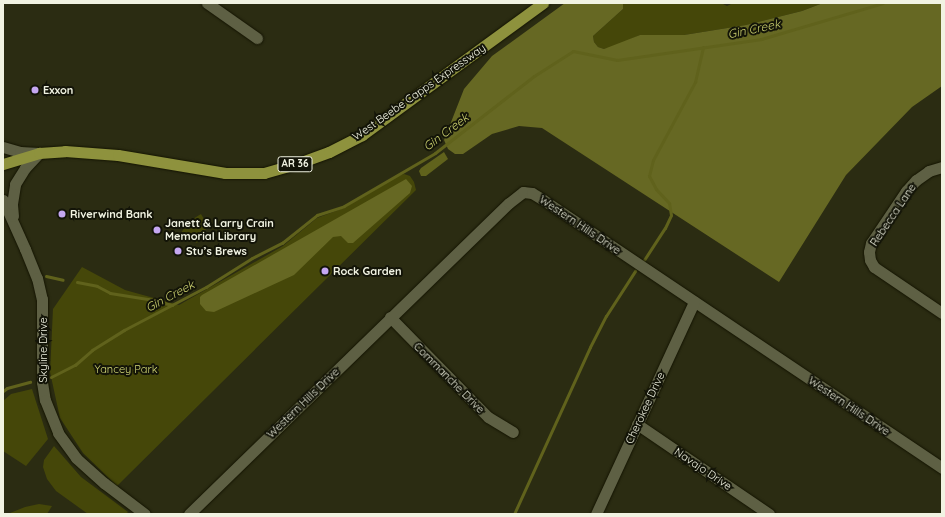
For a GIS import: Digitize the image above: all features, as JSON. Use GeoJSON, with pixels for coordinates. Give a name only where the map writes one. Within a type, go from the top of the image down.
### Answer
{"type":"FeatureCollection","features":[{"type":"Feature","properties":{"kind":"main road","name":"West Beebe Capps Expressway"},"geometry":{"type":"LineString","coordinates":[[3,164],[39,153],[65,151],[98,152],[225,173],[264,173],[296,164],[329,152],[370,129],[543,3]]}},
{"type":"Feature","properties":{"kind":"street"},"geometry":{"type":"LineString","coordinates":[[207,3],[257,38]]}},
{"type":"Feature","properties":{"kind":"street"},"geometry":{"type":"LineString","coordinates":[[3,147],[20,152],[39,153]]}},
{"type":"Feature","properties":{"kind":"street"},"geometry":{"type":"LineString","coordinates":[[14,224],[12,204],[15,184],[25,168],[39,153]]}},
{"type":"Feature","properties":{"kind":"street","name":"Rebecca Lane"},"geometry":{"type":"LineString","coordinates":[[942,167],[929,171],[916,180],[871,243],[869,252],[870,260],[874,267],[942,313]]}},
{"type":"Feature","properties":{"kind":"street","name":"Western Hills Drive"},"geometry":{"type":"LineString","coordinates":[[188,514],[390,317],[509,203],[523,192],[532,193],[542,199],[942,468]]}},
{"type":"Feature","properties":{"kind":"street","name":"Skyline Drive"},"geometry":{"type":"LineString","coordinates":[[3,200],[37,278],[42,299],[42,382],[45,400],[58,433],[76,458],[104,483],[145,514]]}},
{"type":"Feature","properties":{"kind":"street"},"geometry":{"type":"LineString","coordinates":[[3,209],[14,224]]}},
{"type":"Feature","properties":{"kind":"street","name":"Cherokee Drive"},"geometry":{"type":"LineString","coordinates":[[596,514],[694,302]]}},
{"type":"Feature","properties":{"kind":"street","name":"Commanche Drive"},"geometry":{"type":"LineString","coordinates":[[390,317],[488,417],[513,432]]}},
{"type":"Feature","properties":{"kind":"street","name":"Navajo Drive"},"geometry":{"type":"LineString","coordinates":[[637,424],[769,514]]}},
{"type":"Feature","properties":{"kind":"green space"},"geometry":{"type":"Polygon","coordinates":[[[623,3],[721,3],[727,6],[733,3],[823,3],[802,11],[746,25],[684,35],[640,35],[611,48],[604,49],[598,47],[594,42],[593,36],[623,9],[623,3]]]}},
{"type":"Feature","properties":{"kind":"green space","name":"Yancey Park"},"geometry":{"type":"Polygon","coordinates":[[[404,174],[410,176],[414,182],[416,190],[117,486],[83,453],[60,418],[50,372],[53,309],[82,267],[125,290],[179,305],[283,246],[317,218],[344,208],[398,176],[404,174]]]}},
{"type":"Feature","properties":{"kind":"green space"},"geometry":{"type":"Polygon","coordinates":[[[201,214],[208,226],[197,243],[181,233],[188,222],[201,214]]]}},
{"type":"Feature","properties":{"kind":"green space"},"geometry":{"type":"Polygon","coordinates":[[[32,389],[48,439],[26,466],[3,451],[3,401],[11,394],[32,389]]]}},
{"type":"Feature","properties":{"kind":"green space"},"geometry":{"type":"Polygon","coordinates":[[[54,446],[81,477],[128,512],[126,514],[88,514],[56,491],[47,479],[43,467],[44,460],[54,446]]]}},
{"type":"Feature","properties":{"kind":"green space"},"geometry":{"type":"Polygon","coordinates":[[[39,504],[52,506],[47,514],[10,513],[25,507],[39,504]]]}},
{"type":"Feature","properties":{"kind":"shaded area"},"geometry":{"type":"Polygon","coordinates":[[[565,3],[623,3],[623,9],[593,36],[594,42],[598,47],[604,49],[640,35],[684,35],[746,25],[802,11],[823,3],[942,3],[942,86],[912,107],[846,175],[779,282],[542,128],[519,126],[492,134],[463,154],[455,154],[448,149],[444,140],[464,89],[492,56],[565,3]]]}},
{"type":"Feature","properties":{"kind":"shaded area"},"geometry":{"type":"Polygon","coordinates":[[[444,152],[448,159],[426,176],[421,176],[419,171],[421,168],[444,152]]]}},
{"type":"Feature","properties":{"kind":"shaded area"},"geometry":{"type":"Polygon","coordinates":[[[406,179],[412,186],[410,193],[353,243],[348,243],[341,236],[333,237],[294,275],[214,312],[206,311],[200,304],[200,297],[202,295],[406,179]]]}},
{"type":"Feature","properties":{"kind":"waterway","name":"Gin Creek"},"geometry":{"type":"LineString","coordinates":[[51,377],[75,365],[92,350],[124,330],[206,287],[252,258],[282,243],[317,215],[344,206],[435,153],[534,76],[573,51],[617,60],[761,39],[883,3]]}},
{"type":"Feature","properties":{"kind":"waterway"},"geometry":{"type":"LineString","coordinates":[[644,260],[665,228],[671,215],[669,203],[656,189],[649,176],[653,160],[695,82],[703,47]]}},
{"type":"Feature","properties":{"kind":"waterway"},"geometry":{"type":"LineString","coordinates":[[514,514],[590,347],[606,316],[635,271]]}},
{"type":"Feature","properties":{"kind":"waterway"},"geometry":{"type":"LineString","coordinates":[[46,276],[63,280]]}},
{"type":"Feature","properties":{"kind":"waterway"},"geometry":{"type":"LineString","coordinates":[[77,282],[97,286],[110,293],[148,299],[172,305]]}},
{"type":"Feature","properties":{"kind":"waterway","name":"Gin Creek"},"geometry":{"type":"LineString","coordinates":[[3,391],[7,388],[30,382]]}},
{"type":"Feature","properties":{"kind":"place","name":"Exxon"},"geometry":{"type":"Point","coordinates":[35,90]}},
{"type":"Feature","properties":{"kind":"place","name":"Riverwind Bank"},"geometry":{"type":"Point","coordinates":[62,214]}},
{"type":"Feature","properties":{"kind":"place","name":"Janett & Larry Crain Memorial Library"},"geometry":{"type":"Point","coordinates":[157,230]}},
{"type":"Feature","properties":{"kind":"place","name":"Stu’s Brews"},"geometry":{"type":"Point","coordinates":[178,251]}},
{"type":"Feature","properties":{"kind":"place","name":"Rock Garden"},"geometry":{"type":"Point","coordinates":[325,271]}}]}
